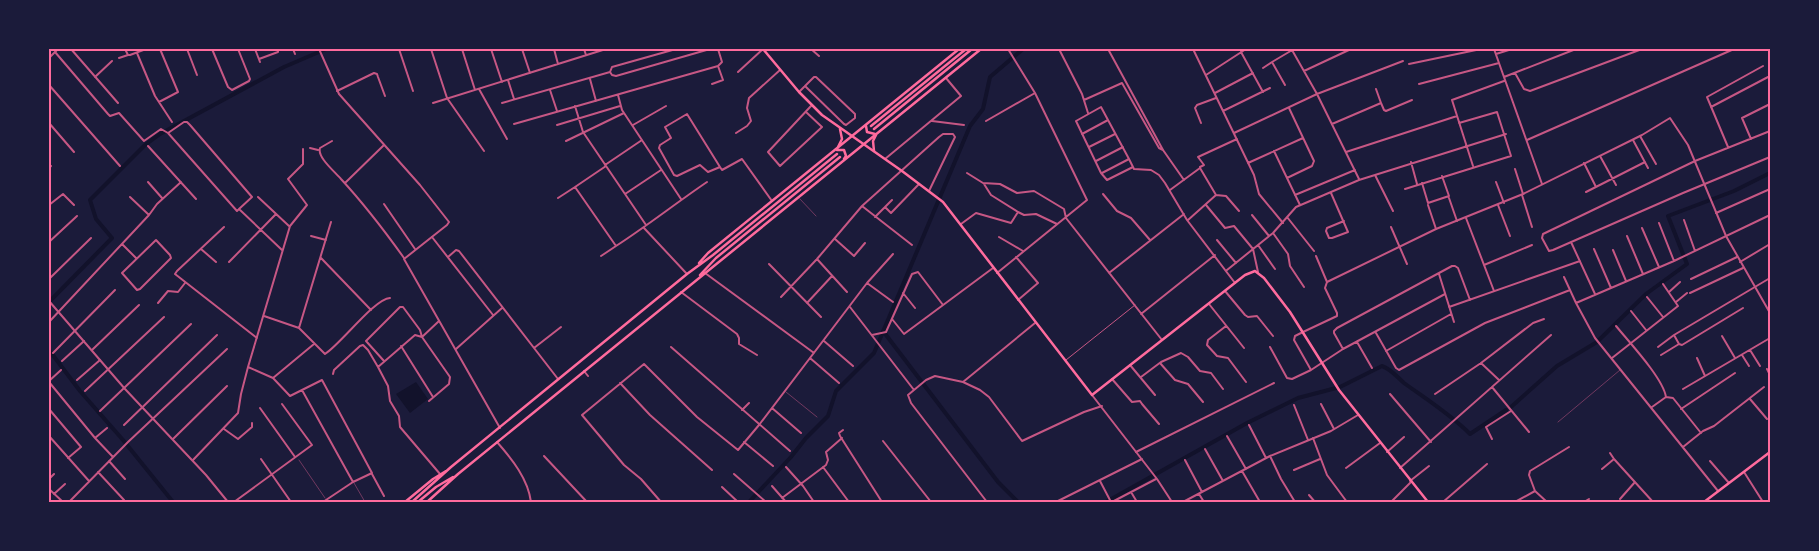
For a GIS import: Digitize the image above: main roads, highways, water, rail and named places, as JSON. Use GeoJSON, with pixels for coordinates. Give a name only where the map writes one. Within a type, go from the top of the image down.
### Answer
{"type":"FeatureCollection","features":[{"type":"Feature","properties":{"kind":"main road"},"geometry":{"type":"LineString","coordinates":[[763,49],[812,106],[840,129],[902,170],[943,202],[1035,323],[1092,394],[1225,290],[1249,273],[1258,272],[1284,304],[1336,386],[1428,502]]}},
{"type":"Feature","properties":{"kind":"main road"},"geometry":{"type":"LineString","coordinates":[[694,268],[708,253],[959,49]]}},
{"type":"Feature","properties":{"kind":"main road"},"geometry":{"type":"LineString","coordinates":[[966,49],[872,128],[972,49]]}},
{"type":"Feature","properties":{"kind":"main road"},"geometry":{"type":"LineString","coordinates":[[427,502],[497,442],[981,49]]}},
{"type":"Feature","properties":{"kind":"main road"},"geometry":{"type":"LineString","coordinates":[[867,124],[865,128],[867,132],[876,134]]}},
{"type":"Feature","properties":{"kind":"main road"},"geometry":{"type":"LineString","coordinates":[[836,150],[842,139],[840,129]]}},
{"type":"Feature","properties":{"kind":"main road"},"geometry":{"type":"LineString","coordinates":[[874,151],[873,141],[876,134]]}},
{"type":"Feature","properties":{"kind":"main road"},"geometry":{"type":"LineString","coordinates":[[836,150],[844,150],[846,156],[844,160]]}},
{"type":"Feature","properties":{"kind":"main road"},"geometry":{"type":"LineString","coordinates":[[412,502],[694,268],[713,255],[837,154]]}},
{"type":"Feature","properties":{"kind":"main road"},"geometry":{"type":"LineString","coordinates":[[698,278],[716,258],[840,157]]}},
{"type":"Feature","properties":{"kind":"main road"},"geometry":{"type":"LineString","coordinates":[[1704,502],[1770,452]]}},
{"type":"Feature","properties":{"kind":"main road"},"geometry":{"type":"LineString","coordinates":[[405,502],[440,474],[452,467]]}},
{"type":"Feature","properties":{"kind":"main road"},"geometry":{"type":"LineString","coordinates":[[418,502],[436,487],[458,474]]}},
{"type":"Feature","properties":{"kind":"waterway"},"geometry":{"type":"LineString","coordinates":[[49,302],[112,238],[96,219],[90,200],[145,145],[160,134],[284,67],[326,49]]}},
{"type":"Feature","properties":{"kind":"waterway"},"geometry":{"type":"LineString","coordinates":[[749,502],[828,416],[836,391],[874,353],[970,126],[983,109],[990,77],[1023,49]]}},
{"type":"Feature","properties":{"kind":"waterway"},"geometry":{"type":"LineString","coordinates":[[1511,407],[1557,366],[1597,342],[1646,294],[1687,264],[1668,216],[1734,191],[1770,173]]}},
{"type":"Feature","properties":{"kind":"waterway"},"geometry":{"type":"LineString","coordinates":[[883,331],[998,482],[1018,502]]}},
{"type":"Feature","properties":{"kind":"waterway"},"geometry":{"type":"LineString","coordinates":[[49,350],[80,391],[173,502]]}},
{"type":"Feature","properties":{"kind":"waterway"},"geometry":{"type":"LineString","coordinates":[[1106,502],[1247,423],[1298,398],[1340,387],[1382,366],[1446,413],[1470,434],[1506,410]]}}]}
